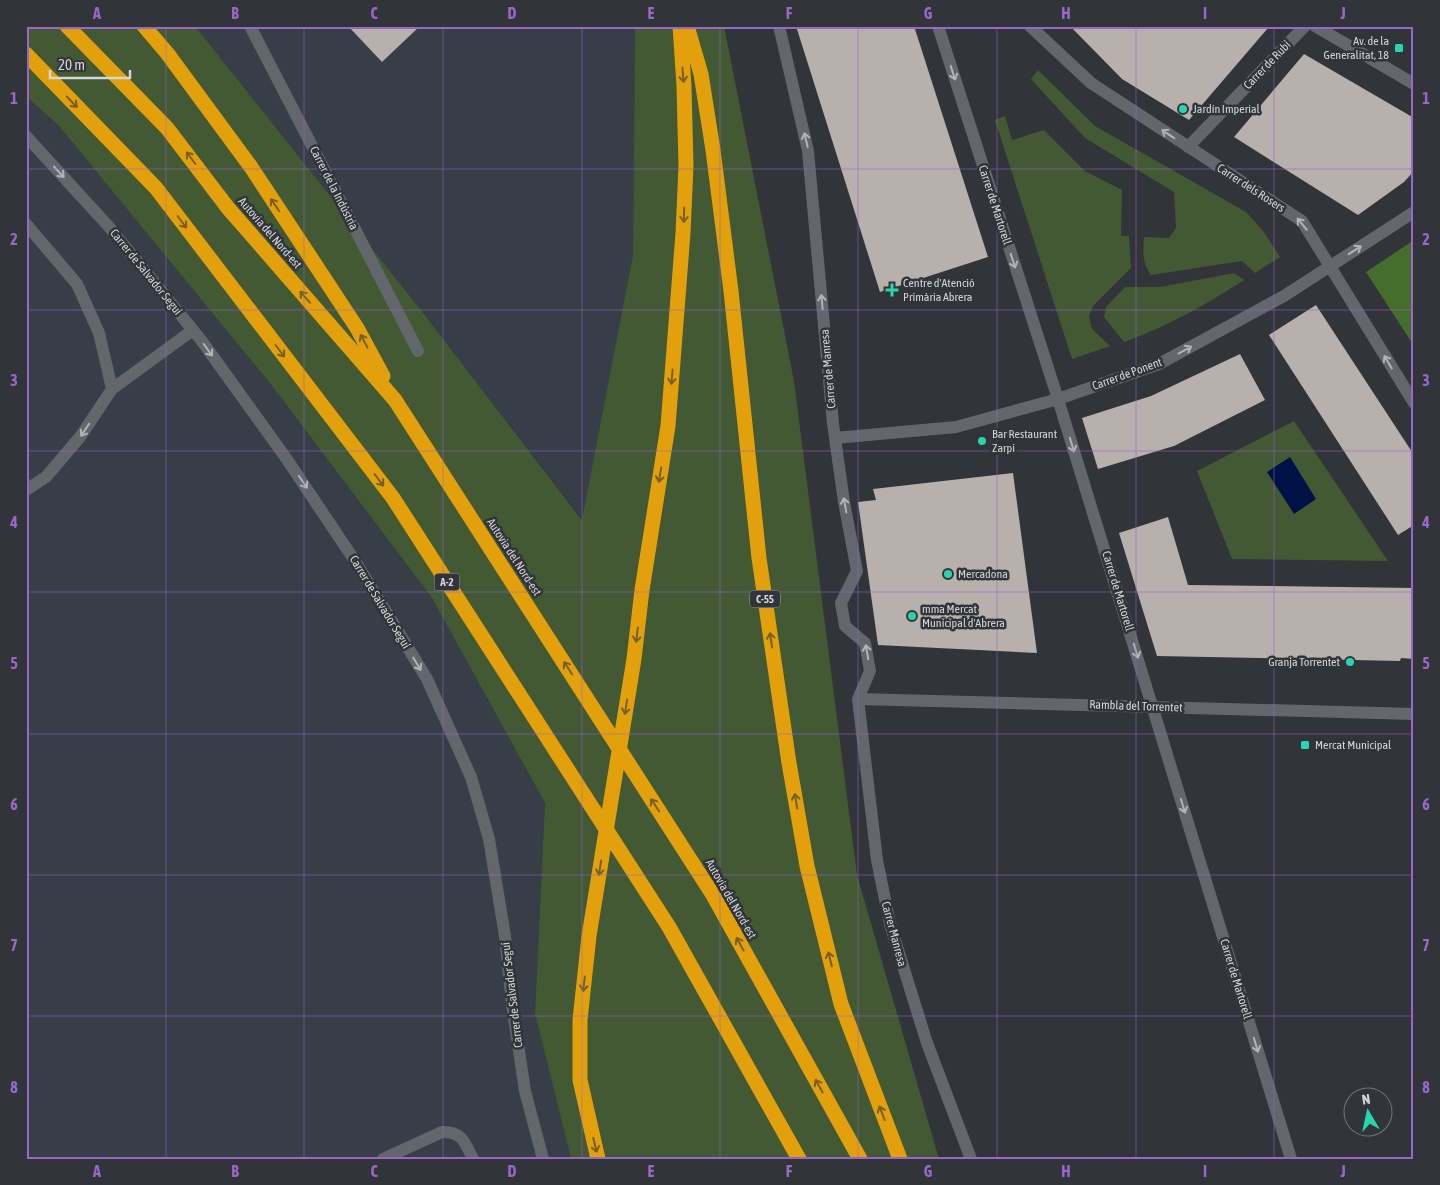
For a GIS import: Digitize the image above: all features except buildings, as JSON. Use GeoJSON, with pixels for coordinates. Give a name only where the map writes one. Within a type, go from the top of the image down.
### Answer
{"type":"FeatureCollection","features":[{"type":"Feature","properties":{"kind":"highway","name":"Autovia del Nord-est"},"geometry":{"type":"LineString","coordinates":[[67,26],[167,128],[228,208],[395,400],[714,896],[860,1159]]}},
{"type":"Feature","properties":{"kind":"highway"},"geometry":{"type":"LineString","coordinates":[[144,26],[167,53],[250,167],[352,320],[395,400]]}},
{"type":"Feature","properties":{"kind":"highway"},"geometry":{"type":"LineString","coordinates":[[153,26],[167,53]]}},
{"type":"Feature","properties":{"kind":"highway"},"geometry":{"type":"LineString","coordinates":[[598,1159],[580,1080],[580,1020],[589,936],[634,659],[642,590],[668,426],[683,233],[686,166],[680,26]]}},
{"type":"Feature","properties":{"kind":"highway","name":"C-55"},"geometry":{"type":"LineString","coordinates":[[687,26],[701,74],[713,150],[731,291],[759,558],[789,763],[807,866],[842,1004],[900,1159]]}},
{"type":"Feature","properties":{"kind":"highway","name":"A-2"},"geometry":{"type":"LineString","coordinates":[[26,54],[156,188],[393,498],[669,927],[799,1159]]}},
{"type":"Feature","properties":{"kind":"street","name":"Carrer de la Indústria"},"geometry":{"type":"LineString","coordinates":[[250,26],[418,350]]}},
{"type":"Feature","properties":{"kind":"street","name":"Carrer de Manresa"},"geometry":{"type":"LineString","coordinates":[[779,26],[808,151],[835,438],[844,502],[857,571],[841,603],[845,626],[865,643],[870,671],[858,699]]}},
{"type":"Feature","properties":{"kind":"street","name":"Carrer de Martorell"},"geometry":{"type":"LineString","coordinates":[[938,26],[1058,399],[1291,1159]]}},
{"type":"Feature","properties":{"kind":"street","name":"Carrer dels Rosers"},"geometry":{"type":"LineString","coordinates":[[1030,26],[1091,84],[1302,221],[1414,403]]}},
{"type":"Feature","properties":{"kind":"street","name":"Carrer de Rubí"},"geometry":{"type":"LineString","coordinates":[[1188,147],[1305,26]]}},
{"type":"Feature","properties":{"kind":"street"},"geometry":{"type":"LineString","coordinates":[[1315,26],[1414,84]]}},
{"type":"Feature","properties":{"kind":"street","name":"Carrer de Salvador Seguí"},"geometry":{"type":"LineString","coordinates":[[26,136],[110,228],[193,330],[286,458],[355,561],[427,679],[471,777],[489,839],[505,936],[512,1004],[525,1091],[543,1159]]}},
{"type":"Feature","properties":{"kind":"street","name":"Carrer de Ponent"},"geometry":{"type":"LineString","coordinates":[[835,438],[956,427],[1058,399],[1159,364],[1284,296],[1414,212]]}},
{"type":"Feature","properties":{"kind":"street"},"geometry":{"type":"LineString","coordinates":[[26,224],[76,284],[99,333],[112,389]]}},
{"type":"Feature","properties":{"kind":"street"},"geometry":{"type":"LineString","coordinates":[[26,490],[46,477],[80,437],[112,389],[193,330]]}},
{"type":"Feature","properties":{"kind":"street","name":"Rambla del Torrentet"},"geometry":{"type":"LineString","coordinates":[[858,699],[1414,714]]}},
{"type":"Feature","properties":{"kind":"street","name":"Carrer Manresa"},"geometry":{"type":"LineString","coordinates":[[858,699],[877,860],[890,924],[927,1043],[971,1159]]}},
{"type":"Feature","properties":{"kind":"street"},"geometry":{"type":"LineString","coordinates":[[383,1159],[442,1132],[452,1132],[463,1139],[473,1159]]}},
{"type":"Feature","properties":{"kind":"shaded area"},"geometry":{"type":"Polygon","coordinates":[[[195,26],[635,26],[633,255],[583,520],[424,314],[195,26]]]}},
{"type":"Feature","properties":{"kind":"shaded area"},"geometry":{"type":"Polygon","coordinates":[[[26,96],[59,126],[273,387],[432,598],[545,803],[535,1013],[571,1159],[26,1159],[26,96]]]}},
{"type":"Feature","properties":{"kind":"shaded area"},"geometry":{"type":"Polygon","coordinates":[[[1290,457],[1316,499],[1294,514],[1267,472],[1290,457]]]}},
{"type":"Feature","properties":{"kind":"green space"},"geometry":{"type":"Polygon","coordinates":[[[26,26],[195,26],[424,314],[582,520],[633,255],[635,26],[724,26],[794,381],[857,875],[939,1159],[571,1159],[535,1013],[545,803],[432,598],[273,387],[59,126],[26,96],[26,26]]]}},
{"type":"Feature","properties":{"kind":"green space"},"geometry":{"type":"Polygon","coordinates":[[[1038,70],[1095,126],[1246,212],[1264,232],[1280,257],[1255,273],[1242,261],[1151,275],[1148,271],[1143,252],[1144,237],[1169,238],[1176,228],[1174,192],[1085,138],[1031,79],[1038,70]]]}},
{"type":"Feature","properties":{"kind":"green space"},"geometry":{"type":"Polygon","coordinates":[[[1005,116],[1012,140],[1044,130],[1085,171],[1122,190],[1121,236],[1129,236],[1131,268],[1093,306],[1089,316],[1092,329],[1110,346],[1072,359],[995,120],[1005,116]]]}},
{"type":"Feature","properties":{"kind":"green space"},"geometry":{"type":"Polygon","coordinates":[[[1414,240],[1414,346],[1366,272],[1414,240]]]}},
{"type":"Feature","properties":{"kind":"green space"},"geometry":{"type":"Polygon","coordinates":[[[1234,273],[1244,280],[1186,314],[1124,342],[1104,317],[1106,307],[1125,287],[1160,287],[1234,273]]]}},
{"type":"Feature","properties":{"kind":"green space"},"geometry":{"type":"Polygon","coordinates":[[[1294,421],[1388,561],[1232,559],[1197,471],[1294,421]]]}},
{"type":"Feature","properties":{"kind":"place","name":"Av. de la Generalitat, 18"},"geometry":{"type":"Point","coordinates":[1399,48]}},
{"type":"Feature","properties":{"kind":"place","name":"Jardín Imperial"},"geometry":{"type":"Point","coordinates":[1183,109]}},
{"type":"Feature","properties":{"kind":"place","name":"Centre d'Atenció Primària Abrera"},"geometry":{"type":"Point","coordinates":[892,290]}},
{"type":"Feature","properties":{"kind":"place","name":"Bar Restaurant Zarpi"},"geometry":{"type":"Point","coordinates":[982,441]}},
{"type":"Feature","properties":{"kind":"place","name":"Mercadona"},"geometry":{"type":"Point","coordinates":[948,574]}},
{"type":"Feature","properties":{"kind":"place","name":"mma Mercat Municipal d'Abrera"},"geometry":{"type":"Point","coordinates":[912,616]}},
{"type":"Feature","properties":{"kind":"place","name":"Granja Torrentet"},"geometry":{"type":"Point","coordinates":[1350,662]}},
{"type":"Feature","properties":{"kind":"place","name":"Mercat Municipal"},"geometry":{"type":"Point","coordinates":[1305,745]}}]}
